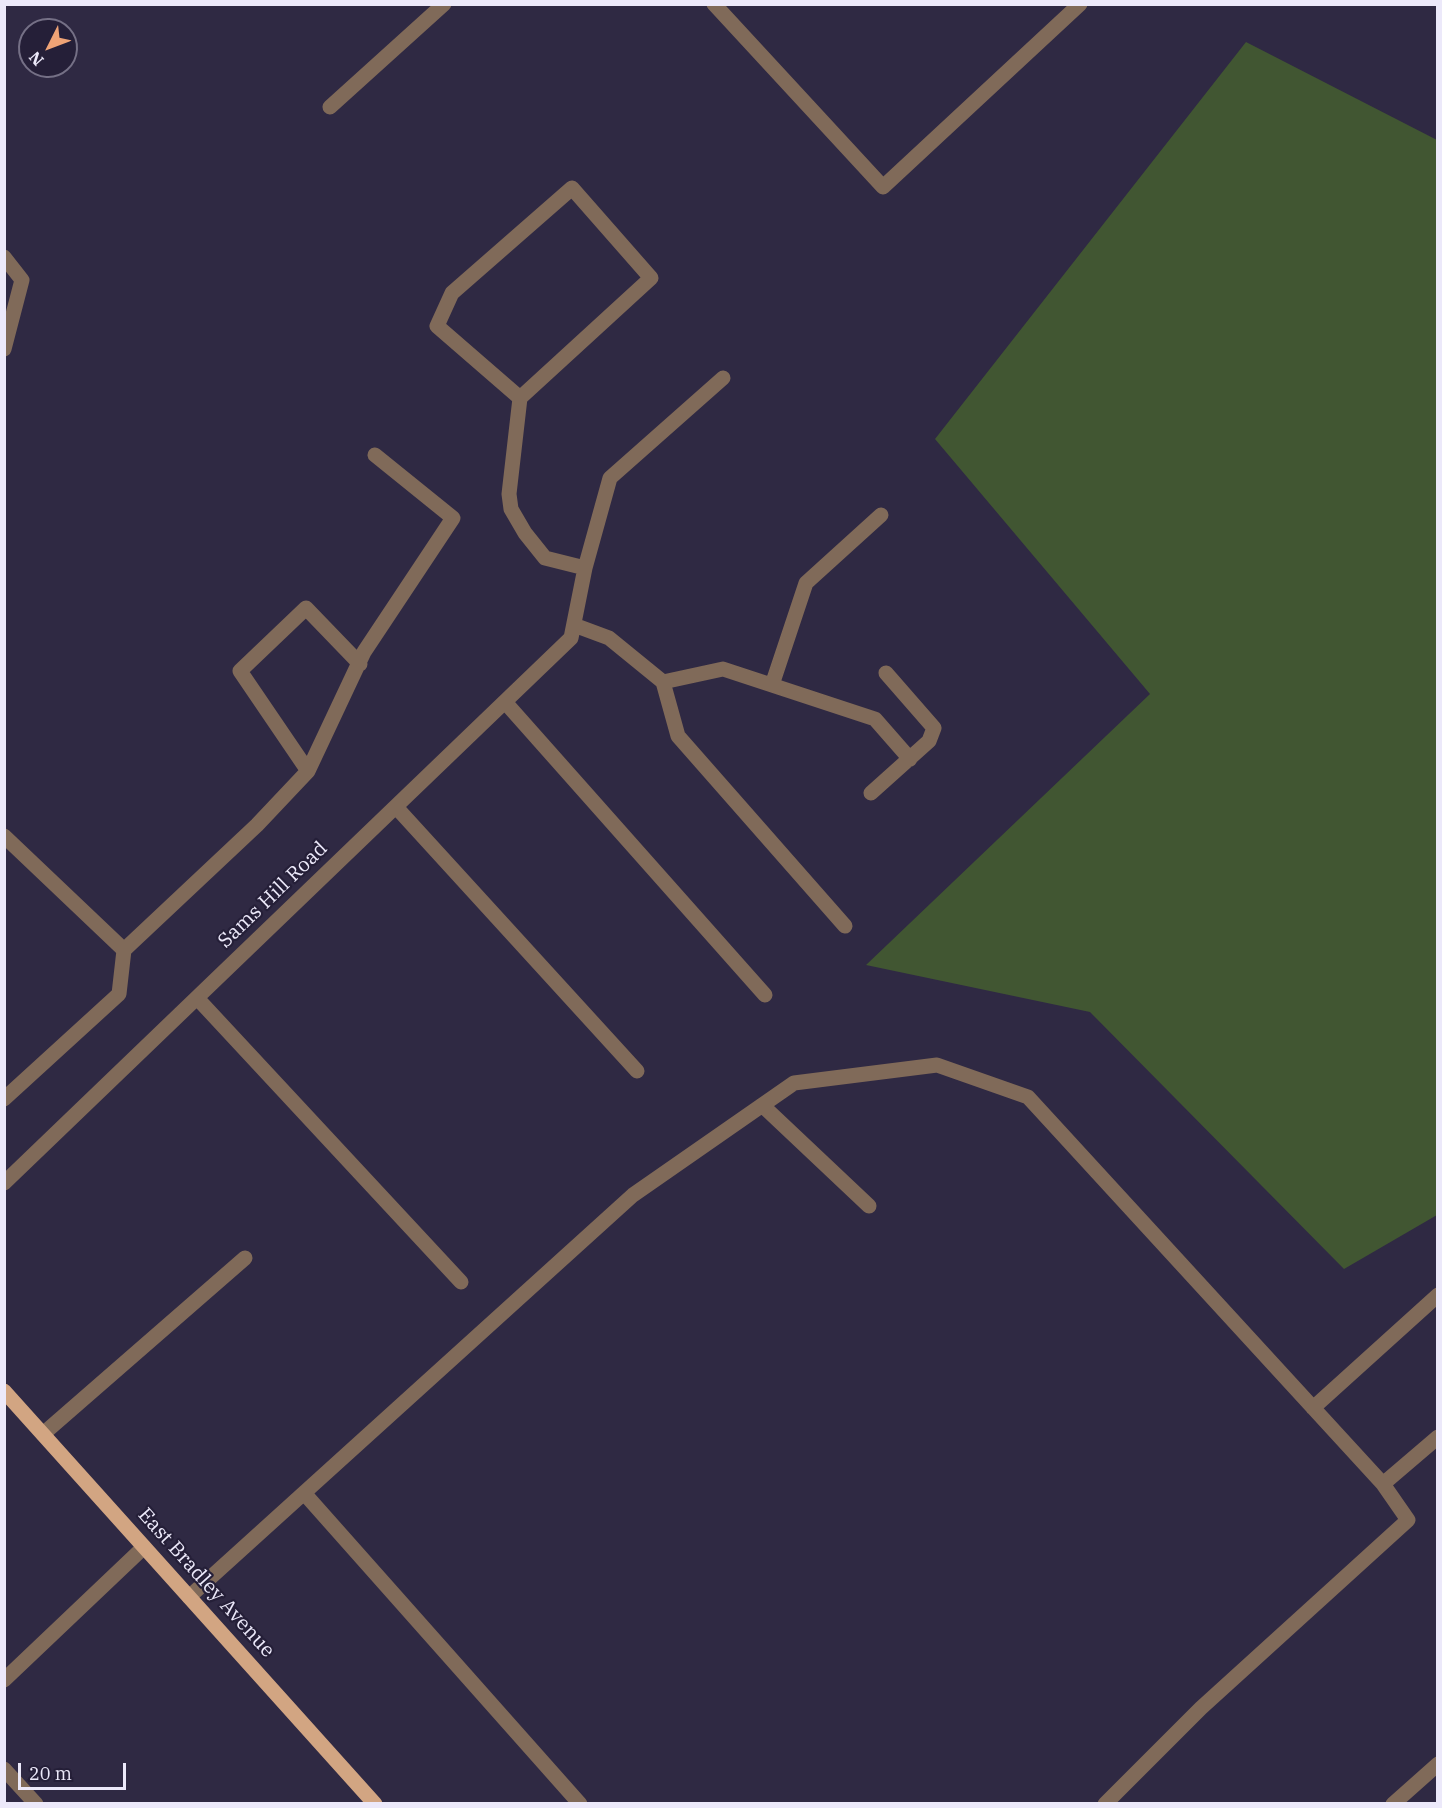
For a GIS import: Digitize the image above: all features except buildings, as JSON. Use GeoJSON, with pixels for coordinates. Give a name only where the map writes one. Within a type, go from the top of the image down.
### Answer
{"type":"FeatureCollection","features":[{"type":"Feature","properties":{"kind":"main road","name":"East Bradley Avenue"},"geometry":{"type":"LineString","coordinates":[[4,1391],[375,1803]]}},
{"type":"Feature","properties":{"kind":"street"},"geometry":{"type":"LineString","coordinates":[[330,107],[444,4]]}},
{"type":"Feature","properties":{"kind":"street"},"geometry":{"type":"LineString","coordinates":[[714,4],[884,187],[1080,4]]}},
{"type":"Feature","properties":{"kind":"street"},"geometry":{"type":"LineString","coordinates":[[520,398],[437,326],[452,293],[572,188],[651,278],[520,398],[509,494],[512,510],[545,558],[585,568]]}},
{"type":"Feature","properties":{"kind":"street"},"geometry":{"type":"LineString","coordinates":[[4,257],[22,280],[4,349]]}},
{"type":"Feature","properties":{"kind":"street"},"geometry":{"type":"LineString","coordinates":[[723,378],[610,478],[585,568],[572,632],[609,638],[663,682],[678,736],[845,926]]}},
{"type":"Feature","properties":{"kind":"street"},"geometry":{"type":"LineString","coordinates":[[4,1099],[119,994],[124,950],[257,825],[308,771],[364,652],[453,518],[375,455]]}},
{"type":"Feature","properties":{"kind":"street"},"geometry":{"type":"LineString","coordinates":[[772,686],[806,583],[881,515]]}},
{"type":"Feature","properties":{"kind":"street"},"geometry":{"type":"LineString","coordinates":[[308,771],[240,671],[306,608],[360,664]]}},
{"type":"Feature","properties":{"kind":"street","name":"Sams Hill Road"},"geometry":{"type":"LineString","coordinates":[[4,1183],[505,702],[572,632]]}},
{"type":"Feature","properties":{"kind":"street"},"geometry":{"type":"LineString","coordinates":[[663,682],[723,669],[875,719],[910,759]]}},
{"type":"Feature","properties":{"kind":"street"},"geometry":{"type":"LineString","coordinates":[[871,793],[929,741],[934,728],[886,673]]}},
{"type":"Feature","properties":{"kind":"street"},"geometry":{"type":"LineString","coordinates":[[505,702],[765,995]]}},
{"type":"Feature","properties":{"kind":"street"},"geometry":{"type":"LineString","coordinates":[[396,807],[638,1071]]}},
{"type":"Feature","properties":{"kind":"street"},"geometry":{"type":"LineString","coordinates":[[4,836],[124,950]]}},
{"type":"Feature","properties":{"kind":"street"},"geometry":{"type":"LineString","coordinates":[[197,998],[461,1282]]}},
{"type":"Feature","properties":{"kind":"street"},"geometry":{"type":"LineString","coordinates":[[189,1597],[633,1196],[794,1083],[938,1065],[1028,1097],[1383,1484],[1408,1520],[1202,1708],[1105,1803]]}},
{"type":"Feature","properties":{"kind":"street"},"geometry":{"type":"LineString","coordinates":[[762,1105],[869,1206]]}},
{"type":"Feature","properties":{"kind":"street"},"geometry":{"type":"LineString","coordinates":[[43,1434],[245,1258]]}},
{"type":"Feature","properties":{"kind":"street"},"geometry":{"type":"LineString","coordinates":[[1312,1408],[1437,1295]]}},
{"type":"Feature","properties":{"kind":"street"},"geometry":{"type":"LineString","coordinates":[[1383,1484],[1437,1437]]}},
{"type":"Feature","properties":{"kind":"street"},"geometry":{"type":"LineString","coordinates":[[304,1493],[580,1803]]}},
{"type":"Feature","properties":{"kind":"street"},"geometry":{"type":"LineString","coordinates":[[4,1680],[144,1547]]}},
{"type":"Feature","properties":{"kind":"street"},"geometry":{"type":"LineString","coordinates":[[1393,1803],[1437,1764]]}},
{"type":"Feature","properties":{"kind":"street"},"geometry":{"type":"LineString","coordinates":[[4,1769],[36,1803]]}},
{"type":"Feature","properties":{"kind":"green space"},"geometry":{"type":"Polygon","coordinates":[[[1246,42],[1437,140],[1437,1215],[1344,1269],[1090,1012],[866,965],[1150,694],[935,439],[1246,42]]]}}]}
